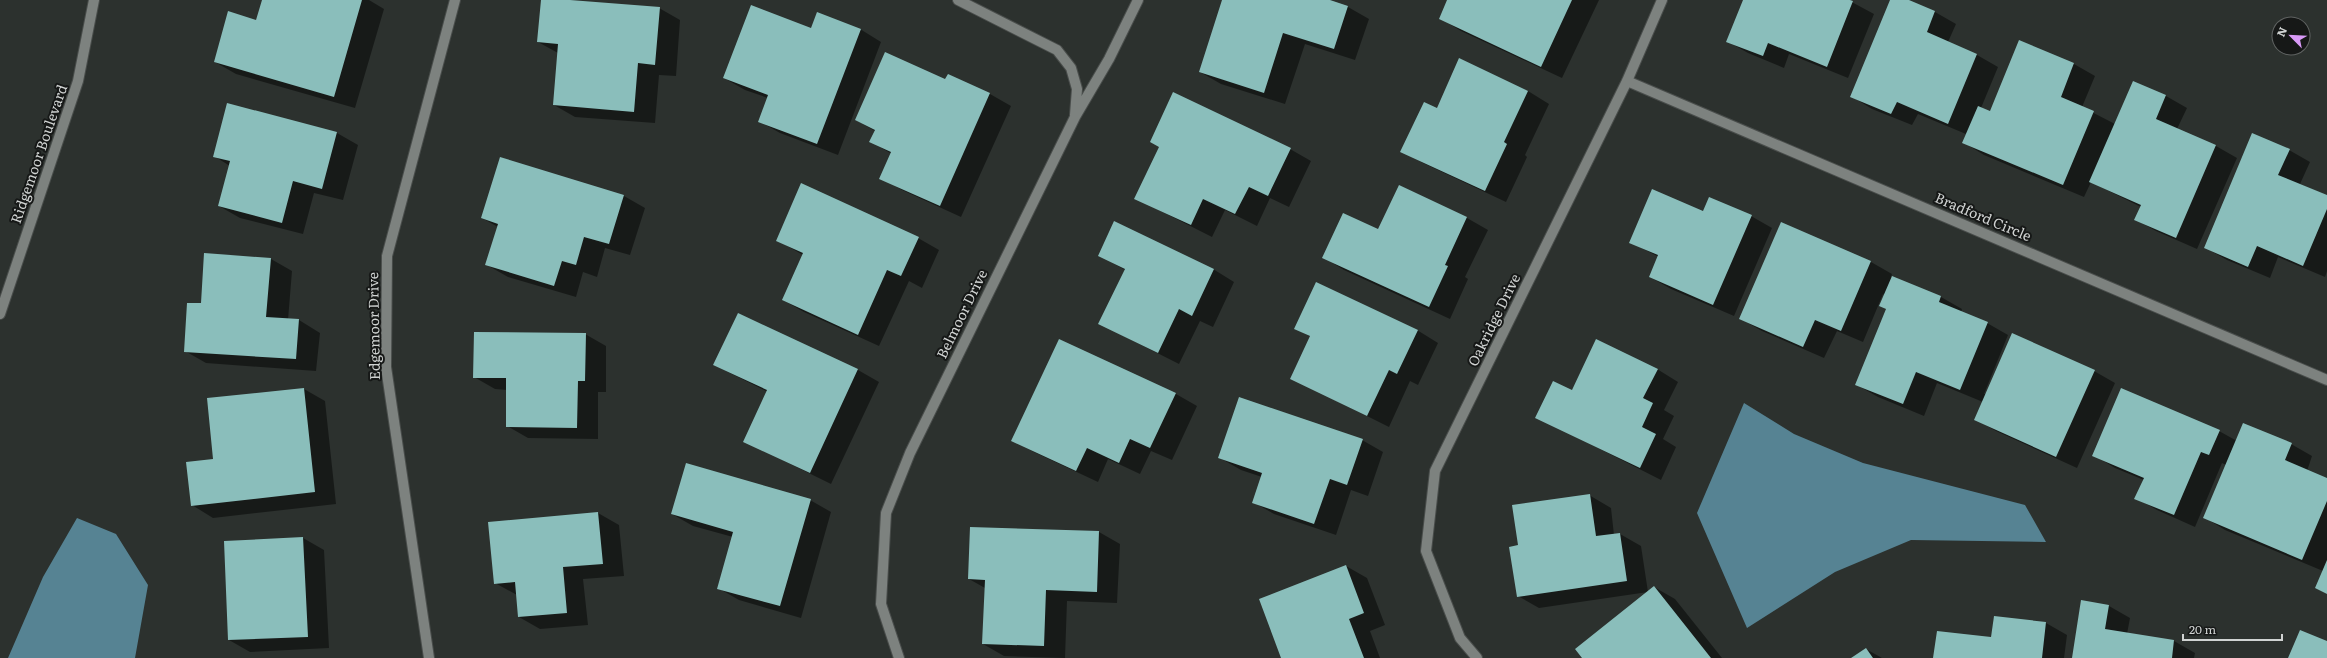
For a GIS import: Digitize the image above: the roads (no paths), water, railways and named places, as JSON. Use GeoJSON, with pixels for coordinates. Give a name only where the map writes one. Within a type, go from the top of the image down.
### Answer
{"type":"FeatureCollection","features":[{"type":"Feature","properties":{"kind":"street","name":"Ridgemoor Boulevard"},"geometry":{"type":"LineString","coordinates":[[0,314],[78,81],[94,0]]}},
{"type":"Feature","properties":{"kind":"street","name":"Edgemoor Drive"},"geometry":{"type":"LineString","coordinates":[[429,658],[386,367],[388,256],[455,0]]}},
{"type":"Feature","properties":{"kind":"street"},"geometry":{"type":"LineString","coordinates":[[958,0],[1057,50],[1071,68],[1077,89],[1075,117]]}},
{"type":"Feature","properties":{"kind":"street","name":"Belmoor Drive"},"geometry":{"type":"LineString","coordinates":[[899,658],[881,604],[886,513],[910,453],[1075,117],[1109,59],[1138,0]]}},
{"type":"Feature","properties":{"kind":"street","name":"Oakridge Drive"},"geometry":{"type":"LineString","coordinates":[[1477,658],[1460,638],[1426,551],[1435,471],[1627,81],[1662,0]]}},
{"type":"Feature","properties":{"kind":"street","name":"Bradford Circle"},"geometry":{"type":"LineString","coordinates":[[1627,81],[2327,380]]}},
{"type":"Feature","properties":{"kind":"water"},"geometry":{"type":"Polygon","coordinates":[[[1744,403],[1794,434],[1863,463],[2025,505],[2046,542],[1911,540],[1835,572],[1747,628],[1697,513],[1744,403]]]}},
{"type":"Feature","properties":{"kind":"water"},"geometry":{"type":"Polygon","coordinates":[[[77,518],[116,534],[148,585],[135,658],[8,658],[43,577],[77,518]]]}}]}
